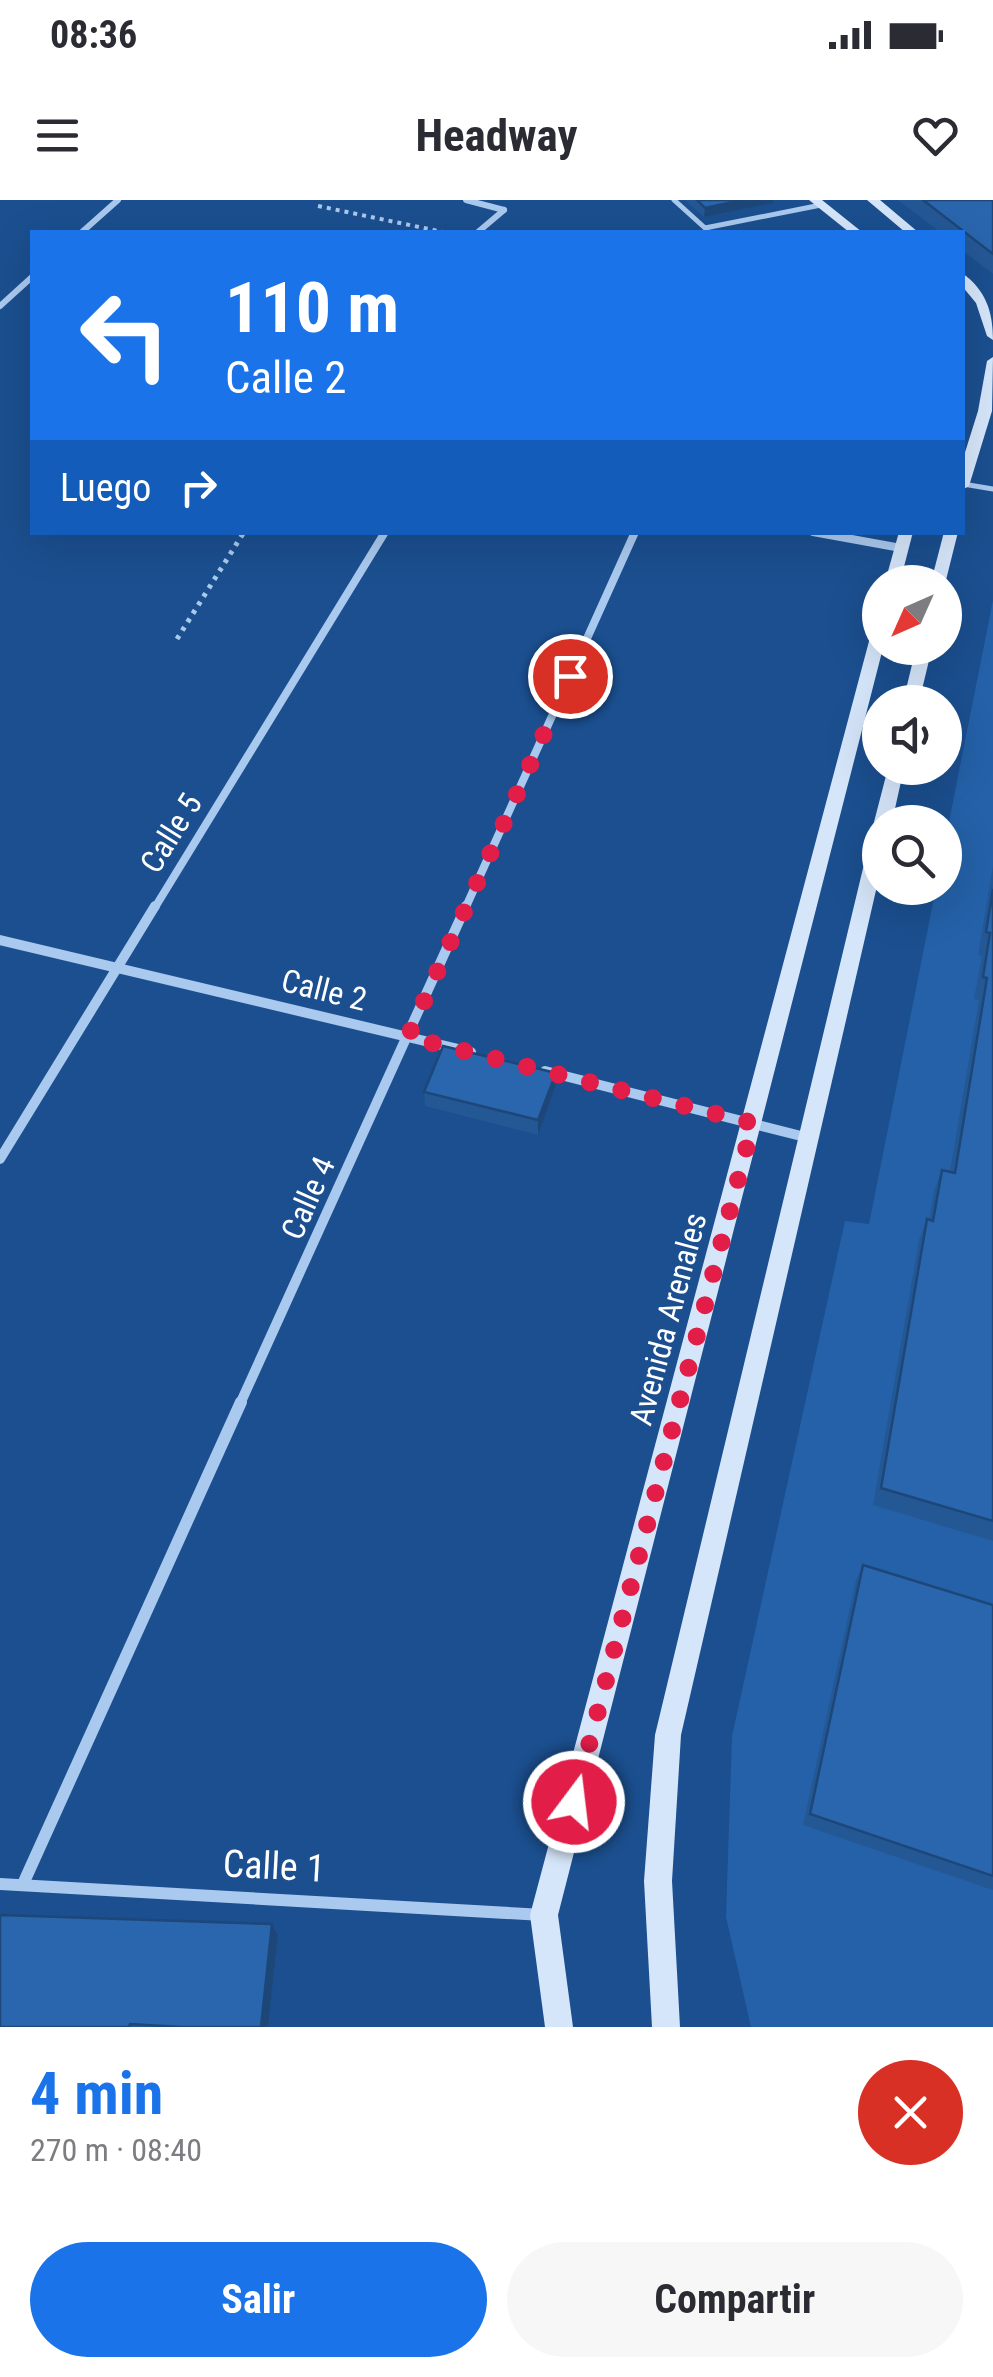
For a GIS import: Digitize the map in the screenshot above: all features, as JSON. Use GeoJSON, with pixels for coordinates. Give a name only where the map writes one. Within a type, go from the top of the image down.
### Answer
{"type":"FeatureCollection","features":[{"type":"Feature","properties":{"kind":"street"},"geometry":{"type":"LineString","coordinates":[[84,230],[118,200]]}},
{"type":"Feature","properties":{"kind":"street"},"geometry":{"type":"LineString","coordinates":[[466,200],[504,210],[480,230]]}},
{"type":"Feature","properties":{"kind":"street"},"geometry":{"type":"LineString","coordinates":[[873,200],[910,230]]}},
{"type":"Feature","properties":{"kind":"street"},"geometry":{"type":"LineString","coordinates":[[818,202],[853,230]]}},
{"type":"Feature","properties":{"kind":"street"},"geometry":{"type":"LineString","coordinates":[[0,306],[30,278]]}},
{"type":"Feature","properties":{"kind":"street"},"geometry":{"type":"LineString","coordinates":[[965,280],[987,302],[993,336]]}},
{"type":"Feature","properties":{"kind":"street"},"geometry":{"type":"LineString","coordinates":[[965,479],[986,411],[993,360]]}},
{"type":"Feature","properties":{"kind":"street","name":"Calle 5"},"geometry":{"type":"LineString","coordinates":[[0,1160],[383,535]]}},
{"type":"Feature","properties":{"kind":"street","name":"Calle 4"},"geometry":{"type":"LineString","coordinates":[[24,1884],[634,535]]}},
{"type":"Feature","properties":{"kind":"street"},"geometry":{"type":"LineString","coordinates":[[846,535],[903,540],[896,565]]}},
{"type":"Feature","properties":{"kind":"street"},"geometry":{"type":"LineString","coordinates":[[943,565],[950,535]]}},
{"type":"Feature","properties":{"kind":"street","name":"Avenida Arenales"},"geometry":{"type":"LineString","coordinates":[[559,2027],[544,1915],[871,665]]}},
{"type":"Feature","properties":{"kind":"street"},"geometry":{"type":"LineString","coordinates":[[666,2027],[656,1882],[658,1818],[668,1735],[863,905]]}},
{"type":"Feature","properties":{"kind":"street","name":"Calle 2"},"geometry":{"type":"LineString","coordinates":[[0,940],[118,965],[485,1056]]}},
{"type":"Feature","properties":{"kind":"street"},"geometry":{"type":"LineString","coordinates":[[524,1066],[809,1138]]}},
{"type":"Feature","properties":{"kind":"street","name":"Calle 1"},"geometry":{"type":"LineString","coordinates":[[0,1884],[544,1915]]}},
{"type":"Feature","properties":{"kind":"lane"},"geometry":{"type":"LineString","coordinates":[[674,200],[705,228],[818,202]]}},
{"type":"Feature","properties":{"kind":"lane"},"geometry":{"type":"LineString","coordinates":[[965,485],[993,489]]}},
{"type":"Feature","properties":{"kind":"path"},"geometry":{"type":"LineString","coordinates":[[318,206],[433,230]]}},
{"type":"Feature","properties":{"kind":"path"},"geometry":{"type":"LineString","coordinates":[[177,639],[242,535]]}},
{"type":"Feature","properties":{"kind":"shaded area"},"geometry":{"type":"Polygon","coordinates":[[[993,600],[993,2027],[751,2027],[726,1917],[732,1736],[845,1221],[869,1224],[933,905],[962,905],[962,805],[952,805],[956,785],[962,785],[962,756],[993,600]]]}},
{"type":"Feature","properties":{"kind":"building"},"geometry":{"type":"Polygon","coordinates":[[[697,200],[742,200],[705,208],[697,200]]]}},
{"type":"Feature","properties":{"kind":"building"},"geometry":{"type":"Polygon","coordinates":[[[923,200],[993,200],[993,254],[923,200]]]}},
{"type":"Feature","properties":{"kind":"building"},"geometry":{"type":"Polygon","coordinates":[[[993,889],[993,1521],[881,1488],[927,1219],[933,1221],[942,1170],[955,1173],[987,978],[983,977],[990,933],[986,932],[993,889]]]}},
{"type":"Feature","properties":{"kind":"building"},"geometry":{"type":"Polygon","coordinates":[[[443,1046],[556,1073],[538,1120],[424,1092],[443,1046]]]}},
{"type":"Feature","properties":{"kind":"building"},"geometry":{"type":"Polygon","coordinates":[[[863,1565],[993,1605],[993,1876],[810,1814],[863,1565]]]}},
{"type":"Feature","properties":{"kind":"building"},"geometry":{"type":"Polygon","coordinates":[[[0,1915],[272,1924],[261,2027],[0,2027],[0,1915]]]}},
{"type":"Feature","properties":{"kind":"route"},"geometry":{"type":"LineString","coordinates":[[570,676],[408,1037],[753,1123],[574,1802]]}}]}
